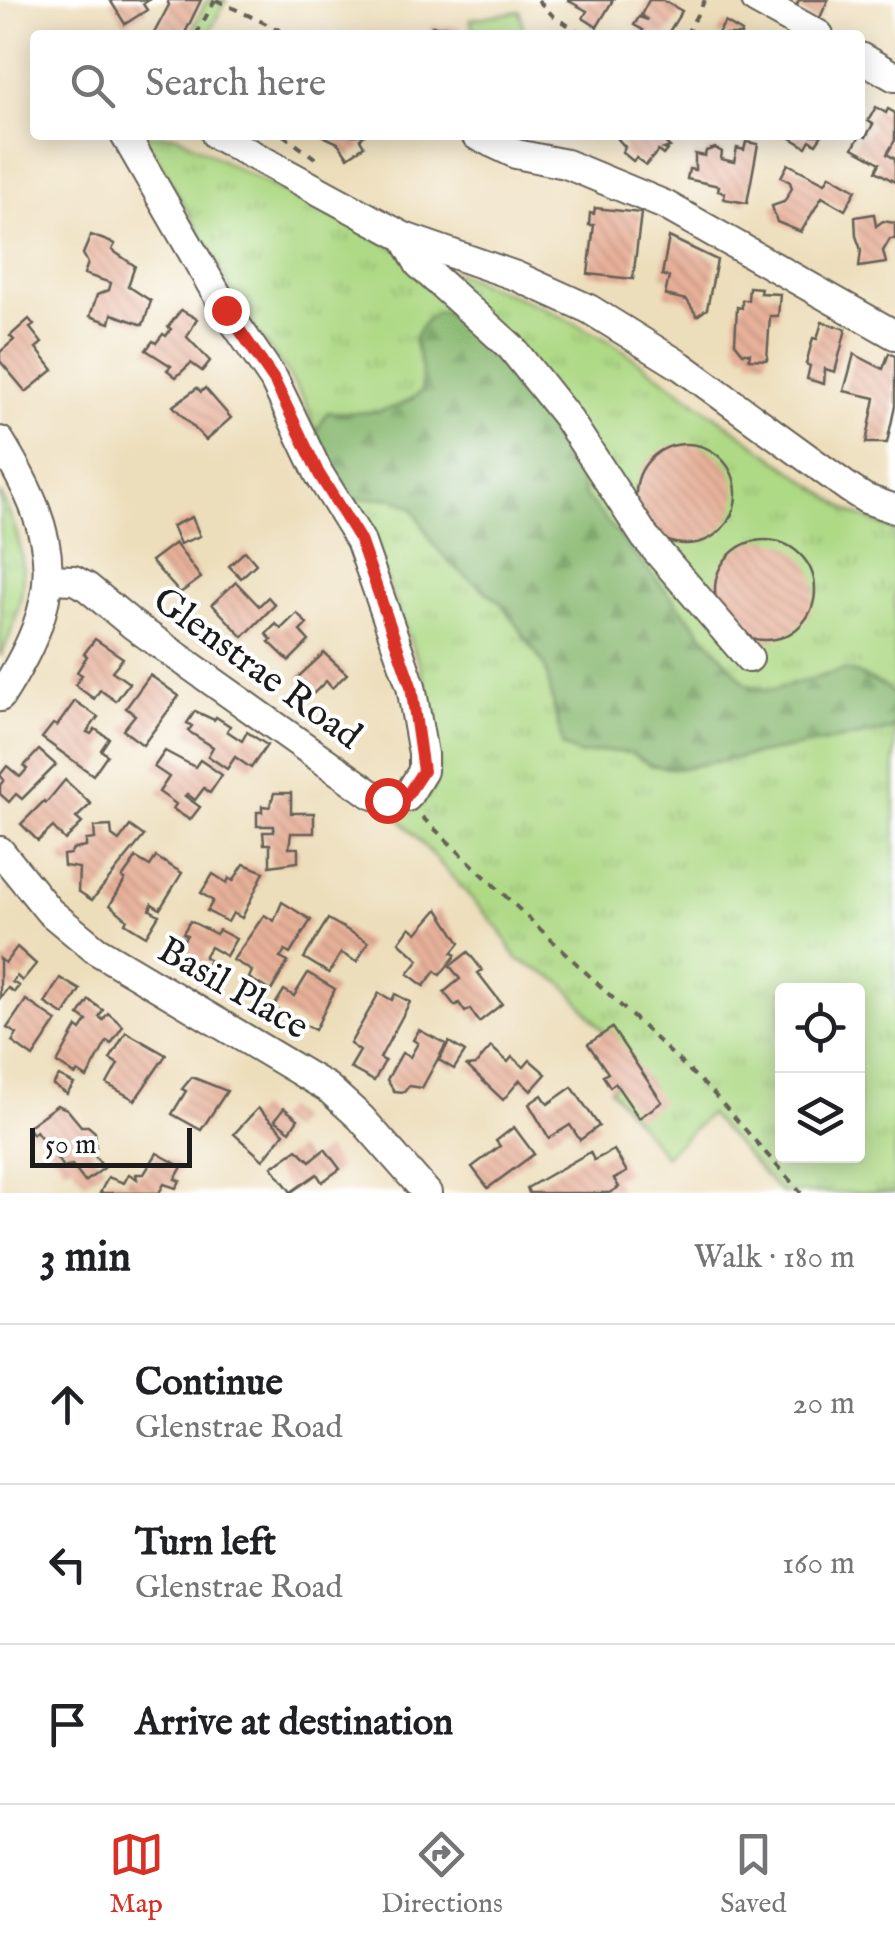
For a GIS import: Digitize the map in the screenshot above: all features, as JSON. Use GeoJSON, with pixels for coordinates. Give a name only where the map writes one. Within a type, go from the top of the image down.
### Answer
{"type":"FeatureCollection","features":[{"type":"Feature","properties":{"kind":"street"},"geometry":{"type":"LineString","coordinates":[[756,0],[810,30]]}},
{"type":"Feature","properties":{"kind":"street"},"geometry":{"type":"LineString","coordinates":[[865,61],[895,77]]}},
{"type":"Feature","properties":{"kind":"street","name":"Glenstrae Road"},"geometry":{"type":"LineString","coordinates":[[49,579],[74,580],[87,587],[134,625],[371,794],[387,800],[406,797],[423,771],[411,686],[360,540],[319,474],[274,380],[226,310],[128,140]]}},
{"type":"Feature","properties":{"kind":"street"},"geometry":{"type":"LineString","coordinates":[[225,140],[404,237],[516,276],[589,309],[680,366],[850,489],[895,508]]}},
{"type":"Feature","properties":{"kind":"street"},"geometry":{"type":"LineString","coordinates":[[487,140],[516,154],[566,164],[640,193],[895,335]]}},
{"type":"Feature","properties":{"kind":"street"},"geometry":{"type":"LineString","coordinates":[[404,237],[419,264],[511,347],[566,416],[645,537],[749,658]]}},
{"type":"Feature","properties":{"kind":"street"},"geometry":{"type":"LineString","coordinates":[[0,442],[17,470],[40,526],[49,579],[38,626],[0,697]]}},
{"type":"Feature","properties":{"kind":"street","name":"Basil Place"},"geometry":{"type":"LineString","coordinates":[[0,851],[49,911],[96,950],[328,1088],[361,1118],[427,1193]]}},
{"type":"Feature","properties":{"kind":"path"},"geometry":{"type":"LineString","coordinates":[[199,30],[215,0],[279,30]]}},
{"type":"Feature","properties":{"kind":"path"},"geometry":{"type":"LineString","coordinates":[[538,0],[554,18],[576,30]]}},
{"type":"Feature","properties":{"kind":"path"},"geometry":{"type":"LineString","coordinates":[[689,30],[705,0]]}},
{"type":"Feature","properties":{"kind":"path"},"geometry":{"type":"LineString","coordinates":[[406,797],[430,827],[558,942],[713,1093],[801,1193]]}},
{"type":"Feature","properties":{"kind":"green space"},"geometry":{"type":"Polygon","coordinates":[[[207,0],[226,0],[211,30],[192,30],[207,0]]]}},
{"type":"Feature","properties":{"kind":"green space"},"geometry":{"type":"Polygon","coordinates":[[[520,11],[523,30],[472,30],[471,19],[520,11]]]}},
{"type":"Feature","properties":{"kind":"green space"},"geometry":{"type":"Polygon","coordinates":[[[146,140],[185,140],[409,255],[542,307],[613,343],[849,511],[895,531],[895,1193],[781,1193],[709,1114],[665,1156],[610,1089],[624,1079],[622,1054],[560,981],[517,959],[500,930],[399,818],[421,805],[433,790],[438,767],[434,719],[421,669],[355,499],[325,457],[305,401],[236,304],[217,261],[146,140]]]}},
{"type":"Feature","properties":{"kind":"green space"},"geometry":{"type":"Polygon","coordinates":[[[448,311],[501,353],[575,449],[584,495],[746,684],[769,691],[843,670],[856,673],[886,687],[895,698],[895,724],[891,730],[676,769],[650,765],[631,753],[603,751],[580,755],[563,747],[545,666],[501,603],[453,566],[433,544],[413,508],[393,498],[354,499],[325,457],[316,432],[327,412],[389,409],[422,391],[422,369],[414,339],[427,319],[448,311]]]}},
{"type":"Feature","properties":{"kind":"green space"},"geometry":{"type":"Polygon","coordinates":[[[0,493],[17,536],[23,575],[17,614],[0,657],[0,493]]]}},
{"type":"Feature","properties":{"kind":"building"},"geometry":{"type":"Polygon","coordinates":[[[110,0],[149,0],[143,4],[147,10],[125,24],[110,0]]]}},
{"type":"Feature","properties":{"kind":"building"},"geometry":{"type":"Polygon","coordinates":[[[167,0],[201,0],[186,30],[156,30],[169,5],[167,0]]]}},
{"type":"Feature","properties":{"kind":"building"},"geometry":{"type":"Polygon","coordinates":[[[567,0],[613,0],[597,27],[583,18],[587,11],[567,0]]]}},
{"type":"Feature","properties":{"kind":"building"},"geometry":{"type":"Polygon","coordinates":[[[649,0],[662,0],[682,11],[670,30],[643,30],[634,25],[639,17],[648,20],[641,15],[649,0]]]}},
{"type":"Feature","properties":{"kind":"building"},"geometry":{"type":"Polygon","coordinates":[[[799,0],[828,0],[818,22],[795,8],[799,0]]]}},
{"type":"Feature","properties":{"kind":"building"},"geometry":{"type":"Polygon","coordinates":[[[725,22],[739,30],[720,30],[725,22]]]}},
{"type":"Feature","properties":{"kind":"building"},"geometry":{"type":"Polygon","coordinates":[[[432,26],[459,27],[459,30],[432,30],[432,26]]]}},
{"type":"Feature","properties":{"kind":"building"},"geometry":{"type":"Polygon","coordinates":[[[876,107],[895,113],[895,140],[887,154],[895,159],[895,182],[876,171],[880,163],[853,148],[858,140],[865,140],[873,124],[868,121],[876,107]]]}},
{"type":"Feature","properties":{"kind":"building"},"geometry":{"type":"Polygon","coordinates":[[[332,140],[361,140],[364,146],[348,157],[332,140]]]}},
{"type":"Feature","properties":{"kind":"building"},"geometry":{"type":"Polygon","coordinates":[[[619,140],[662,140],[670,147],[664,149],[667,150],[663,155],[658,151],[646,165],[622,152],[625,147],[619,140]]]}},
{"type":"Feature","properties":{"kind":"building"},"geometry":{"type":"Polygon","coordinates":[[[746,142],[758,144],[747,203],[724,199],[725,193],[718,191],[719,186],[687,179],[689,169],[695,170],[695,154],[705,156],[706,151],[715,148],[722,152],[721,159],[734,162],[737,148],[744,150],[746,142]]]}},
{"type":"Feature","properties":{"kind":"building"},"geometry":{"type":"Polygon","coordinates":[[[788,164],[825,183],[830,175],[856,190],[845,210],[822,197],[801,232],[777,222],[772,206],[784,202],[792,188],[781,177],[788,164]]]}},
{"type":"Feature","properties":{"kind":"building"},"geometry":{"type":"Polygon","coordinates":[[[595,208],[641,213],[633,279],[588,274],[594,225],[589,225],[590,213],[594,214],[595,208]]]}},
{"type":"Feature","properties":{"kind":"building"},"geometry":{"type":"Polygon","coordinates":[[[874,214],[876,226],[883,221],[895,223],[895,239],[890,239],[883,251],[886,263],[859,267],[861,250],[855,217],[874,214]]]}},
{"type":"Feature","properties":{"kind":"building"},"geometry":{"type":"Polygon","coordinates":[[[91,235],[115,244],[112,250],[135,266],[128,286],[151,301],[143,325],[112,314],[110,323],[90,316],[97,295],[109,290],[111,283],[84,274],[88,263],[83,254],[91,235]]]}},
{"type":"Feature","properties":{"kind":"building"},"geometry":{"type":"Polygon","coordinates":[[[669,237],[717,260],[707,309],[697,316],[687,300],[665,295],[669,277],[662,275],[669,237]]]}},
{"type":"Feature","properties":{"kind":"building"},"geometry":{"type":"Polygon","coordinates":[[[749,287],[761,288],[760,293],[780,294],[778,316],[770,316],[767,360],[749,359],[750,353],[743,353],[735,343],[737,307],[742,308],[742,300],[748,300],[749,287]]]}},
{"type":"Feature","properties":{"kind":"building"},"geometry":{"type":"Polygon","coordinates":[[[181,310],[197,319],[187,337],[210,361],[202,371],[191,363],[176,377],[167,370],[171,366],[146,350],[163,334],[166,336],[181,310]]]}},
{"type":"Feature","properties":{"kind":"building"},"geometry":{"type":"Polygon","coordinates":[[[29,319],[34,325],[30,328],[42,343],[36,348],[53,370],[26,392],[0,361],[0,352],[14,340],[10,336],[29,319]]]}},
{"type":"Feature","properties":{"kind":"building"},"geometry":{"type":"Polygon","coordinates":[[[822,322],[846,329],[835,372],[825,369],[824,384],[807,379],[810,366],[806,364],[822,322]]]}},
{"type":"Feature","properties":{"kind":"building"},"geometry":{"type":"Polygon","coordinates":[[[889,353],[895,356],[895,406],[887,443],[866,443],[875,398],[844,391],[854,354],[883,369],[889,353]]]}},
{"type":"Feature","properties":{"kind":"building"},"geometry":{"type":"Polygon","coordinates":[[[197,388],[201,392],[205,388],[231,418],[206,440],[173,406],[197,388]]]}},
{"type":"Feature","properties":{"kind":"building"},"geometry":{"type":"Polygon","coordinates":[[[686,444],[714,452],[728,466],[736,494],[728,522],[714,536],[686,544],[658,536],[644,522],[636,494],[644,466],[658,452],[686,444]]]}},
{"type":"Feature","properties":{"kind":"building"},"geometry":{"type":"Polygon","coordinates":[[[192,517],[200,536],[180,544],[172,526],[192,517]]]}},
{"type":"Feature","properties":{"kind":"building"},"geometry":{"type":"Polygon","coordinates":[[[765,540],[784,543],[801,554],[812,571],[812,609],[801,626],[784,637],[765,640],[746,637],[729,626],[718,609],[715,590],[718,571],[729,554],[746,543],[765,540]]]}},
{"type":"Feature","properties":{"kind":"building"},"geometry":{"type":"Polygon","coordinates":[[[175,543],[201,578],[180,593],[151,561],[175,543]]]}},
{"type":"Feature","properties":{"kind":"building"},"geometry":{"type":"Polygon","coordinates":[[[245,551],[256,564],[241,578],[229,566],[245,551]]]}},
{"type":"Feature","properties":{"kind":"building"},"geometry":{"type":"Polygon","coordinates":[[[236,582],[259,606],[268,597],[275,605],[243,637],[212,604],[236,582]]]}},
{"type":"Feature","properties":{"kind":"building"},"geometry":{"type":"Polygon","coordinates":[[[297,613],[307,624],[300,631],[309,641],[289,661],[266,634],[276,624],[281,629],[297,613]]]}},
{"type":"Feature","properties":{"kind":"building"},"geometry":{"type":"Polygon","coordinates":[[[95,639],[123,658],[112,671],[129,683],[116,701],[100,690],[94,699],[75,685],[82,675],[77,672],[87,656],[84,654],[95,639]]]}},
{"type":"Feature","properties":{"kind":"building"},"geometry":{"type":"Polygon","coordinates":[[[324,653],[347,674],[332,688],[326,681],[313,694],[297,678],[324,653]]]}},
{"type":"Feature","properties":{"kind":"building"},"geometry":{"type":"Polygon","coordinates":[[[150,675],[179,696],[143,745],[123,730],[135,715],[126,708],[150,675]]]}},
{"type":"Feature","properties":{"kind":"building"},"geometry":{"type":"Polygon","coordinates":[[[75,701],[98,717],[87,732],[91,734],[95,729],[109,738],[101,750],[107,755],[93,775],[42,738],[53,724],[57,726],[75,701]]]}},
{"type":"Feature","properties":{"kind":"building"},"geometry":{"type":"Polygon","coordinates":[[[195,711],[214,720],[216,717],[242,741],[247,732],[267,745],[251,768],[235,757],[227,769],[208,756],[213,747],[188,731],[192,726],[187,723],[195,711]]]}},
{"type":"Feature","properties":{"kind":"building"},"geometry":{"type":"Polygon","coordinates":[[[39,750],[56,765],[22,799],[16,794],[9,802],[0,794],[4,780],[0,775],[7,766],[20,777],[27,769],[24,766],[39,750]]]}},
{"type":"Feature","properties":{"kind":"building"},"geometry":{"type":"Polygon","coordinates":[[[165,751],[195,767],[200,760],[222,775],[210,793],[204,788],[195,800],[185,796],[200,807],[190,820],[173,809],[176,804],[159,792],[169,777],[154,767],[165,751]]]}},
{"type":"Feature","properties":{"kind":"building"},"geometry":{"type":"Polygon","coordinates":[[[65,780],[91,804],[76,818],[82,823],[65,840],[53,827],[38,841],[21,824],[65,780]]]}},
{"type":"Feature","properties":{"kind":"building"},"geometry":{"type":"Polygon","coordinates":[[[274,793],[291,793],[291,813],[314,813],[314,833],[291,833],[289,848],[298,848],[298,862],[270,866],[270,844],[264,844],[263,832],[274,832],[274,826],[257,826],[257,812],[262,812],[262,806],[270,807],[274,793]]]}},
{"type":"Feature","properties":{"kind":"building"},"geometry":{"type":"Polygon","coordinates":[[[111,826],[112,836],[119,841],[130,826],[144,836],[92,900],[78,891],[79,868],[64,866],[63,855],[86,847],[86,840],[95,839],[94,827],[111,826]]]}},
{"type":"Feature","properties":{"kind":"building"},"geometry":{"type":"Polygon","coordinates":[[[156,857],[182,873],[160,909],[152,904],[150,910],[159,915],[146,936],[125,923],[127,919],[110,905],[136,858],[150,866],[156,857]]]}},
{"type":"Feature","properties":{"kind":"building"},"geometry":{"type":"Polygon","coordinates":[[[244,864],[264,872],[242,918],[233,913],[228,922],[207,911],[213,901],[201,893],[213,874],[227,883],[229,878],[233,881],[244,864]]]}},
{"type":"Feature","properties":{"kind":"building"},"geometry":{"type":"Polygon","coordinates":[[[282,902],[311,920],[290,954],[285,951],[280,958],[288,962],[271,991],[249,978],[252,971],[233,960],[264,915],[274,921],[282,902]]]}},
{"type":"Feature","properties":{"kind":"building"},"geometry":{"type":"Polygon","coordinates":[[[438,909],[460,943],[440,975],[435,971],[424,986],[408,974],[419,960],[399,942],[410,927],[417,933],[438,909]]]}},
{"type":"Feature","properties":{"kind":"building"},"geometry":{"type":"Polygon","coordinates":[[[328,919],[368,942],[357,962],[341,953],[329,973],[304,958],[328,919]]]}},
{"type":"Feature","properties":{"kind":"building"},"geometry":{"type":"Polygon","coordinates":[[[190,921],[236,939],[226,956],[210,947],[203,971],[186,961],[188,957],[172,953],[180,938],[183,941],[187,935],[183,933],[190,921]]]}},
{"type":"Feature","properties":{"kind":"building"},"geometry":{"type":"Polygon","coordinates":[[[17,947],[36,964],[22,981],[17,976],[12,982],[19,986],[14,992],[8,988],[0,998],[0,959],[5,963],[17,947]]]}},
{"type":"Feature","properties":{"kind":"building"},"geometry":{"type":"Polygon","coordinates":[[[468,952],[482,970],[478,973],[502,1004],[479,1022],[470,1009],[465,1012],[459,1003],[455,1006],[444,992],[460,979],[450,966],[468,952]]]}},
{"type":"Feature","properties":{"kind":"building"},"geometry":{"type":"Polygon","coordinates":[[[308,973],[335,989],[315,1030],[273,1008],[284,990],[294,996],[308,973]]]}},
{"type":"Feature","properties":{"kind":"building"},"geometry":{"type":"Polygon","coordinates":[[[60,978],[80,990],[64,1015],[45,1003],[60,978]]]}},
{"type":"Feature","properties":{"kind":"building"},"geometry":{"type":"Polygon","coordinates":[[[379,993],[392,1000],[395,994],[410,1002],[380,1058],[385,1061],[374,1081],[350,1068],[360,1051],[350,1044],[379,993]]]}},
{"type":"Feature","properties":{"kind":"building"},"geometry":{"type":"Polygon","coordinates":[[[26,1000],[57,1021],[33,1057],[12,1042],[17,1034],[7,1028],[26,1000]]]}},
{"type":"Feature","properties":{"kind":"building"},"geometry":{"type":"Polygon","coordinates":[[[89,1000],[103,1010],[99,1017],[103,1020],[108,1013],[123,1026],[111,1044],[107,1041],[87,1078],[57,1063],[77,1027],[81,1030],[87,1021],[79,1015],[89,1000]]]}},
{"type":"Feature","properties":{"kind":"building"},"geometry":{"type":"Polygon","coordinates":[[[612,1028],[662,1102],[639,1118],[615,1083],[610,1087],[603,1076],[608,1073],[588,1044],[612,1028]]]}},
{"type":"Feature","properties":{"kind":"building"},"geometry":{"type":"Polygon","coordinates":[[[419,1030],[446,1044],[422,1088],[409,1086],[404,1092],[394,1091],[387,1080],[402,1053],[410,1057],[418,1043],[413,1040],[419,1030]]]}},
{"type":"Feature","properties":{"kind":"building"},"geometry":{"type":"Polygon","coordinates":[[[126,1032],[166,1055],[135,1100],[107,1084],[118,1064],[110,1059],[126,1032]]]}},
{"type":"Feature","properties":{"kind":"building"},"geometry":{"type":"Polygon","coordinates":[[[449,1042],[465,1052],[454,1069],[439,1060],[449,1042]]]}},
{"type":"Feature","properties":{"kind":"building"},"geometry":{"type":"Polygon","coordinates":[[[491,1047],[508,1062],[512,1057],[524,1067],[530,1060],[546,1074],[531,1091],[520,1080],[503,1100],[467,1066],[475,1065],[491,1047]]]}},
{"type":"Feature","properties":{"kind":"building"},"geometry":{"type":"Polygon","coordinates":[[[59,1076],[74,1084],[67,1094],[53,1085],[59,1076]]]}},
{"type":"Feature","properties":{"kind":"building"},"geometry":{"type":"Polygon","coordinates":[[[192,1077],[227,1091],[201,1130],[172,1114],[186,1091],[182,1089],[192,1077]]]}},
{"type":"Feature","properties":{"kind":"building"},"geometry":{"type":"Polygon","coordinates":[[[572,1087],[599,1126],[580,1140],[570,1125],[549,1138],[529,1104],[542,1095],[548,1104],[572,1087]]]}},
{"type":"Feature","properties":{"kind":"building"},"geometry":{"type":"Polygon","coordinates":[[[57,1105],[67,1109],[81,1126],[95,1132],[96,1148],[91,1151],[104,1168],[85,1182],[72,1165],[64,1168],[36,1131],[32,1134],[27,1127],[57,1105]]]}},
{"type":"Feature","properties":{"kind":"building"},"geometry":{"type":"Polygon","coordinates":[[[258,1108],[284,1133],[263,1160],[234,1134],[258,1108]]]}},
{"type":"Feature","properties":{"kind":"building"},"geometry":{"type":"Polygon","coordinates":[[[284,1108],[298,1119],[290,1131],[275,1120],[284,1108]]]}},
{"type":"Feature","properties":{"kind":"building"},"geometry":{"type":"Polygon","coordinates":[[[514,1127],[534,1154],[488,1188],[472,1167],[500,1146],[496,1141],[514,1127]]]}},
{"type":"Feature","properties":{"kind":"building"},"geometry":{"type":"Polygon","coordinates":[[[297,1149],[310,1161],[325,1149],[340,1169],[322,1182],[317,1174],[291,1192],[272,1167],[297,1149]]]}},
{"type":"Feature","properties":{"kind":"building"},"geometry":{"type":"Polygon","coordinates":[[[614,1150],[627,1172],[614,1179],[619,1187],[609,1193],[529,1193],[527,1188],[590,1152],[594,1160],[614,1150]]]}},
{"type":"Feature","properties":{"kind":"building"},"geometry":{"type":"Polygon","coordinates":[[[157,1153],[182,1167],[175,1179],[180,1181],[176,1188],[164,1184],[159,1193],[100,1193],[108,1177],[124,1183],[129,1174],[137,1179],[136,1174],[144,1174],[157,1153]]]}},
{"type":"Feature","properties":{"kind":"route"},"geometry":{"type":"LineString","coordinates":[[226,310],[274,380],[319,474],[360,540],[411,686],[423,771],[413,792],[398,800],[387,800]]}}]}
